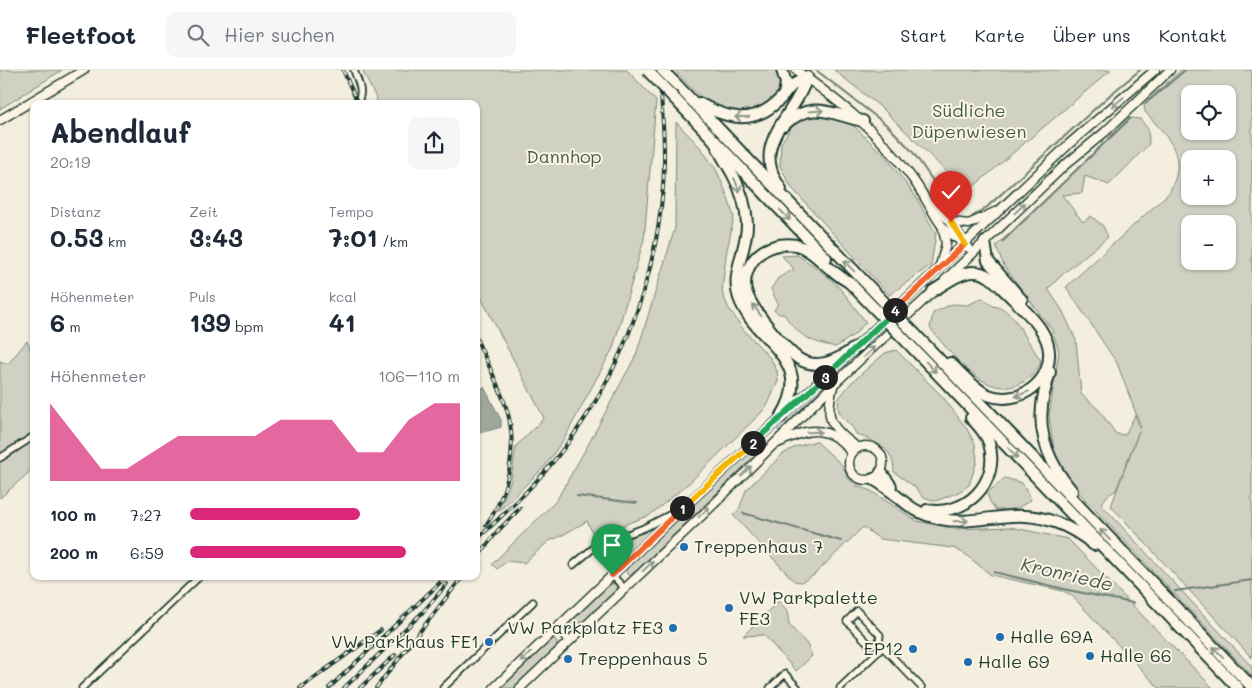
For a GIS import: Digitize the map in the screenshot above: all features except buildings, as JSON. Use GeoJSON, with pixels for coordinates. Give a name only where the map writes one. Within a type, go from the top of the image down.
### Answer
{"type":"FeatureCollection","features":[{"type":"Feature","properties":{"kind":"highway"},"geometry":{"type":"LineString","coordinates":[[647,70],[1238,688]]}},
{"type":"Feature","properties":{"kind":"highway"},"geometry":{"type":"LineString","coordinates":[[662,70],[1252,687]]}},
{"type":"Feature","properties":{"kind":"highway"},"geometry":{"type":"LineString","coordinates":[[782,70],[786,83],[784,95]]}},
{"type":"Feature","properties":{"kind":"highway"},"geometry":{"type":"LineString","coordinates":[[688,96],[713,111],[727,116],[740,118],[754,116],[768,110],[792,86],[807,77]]}},
{"type":"Feature","properties":{"kind":"highway"},"geometry":{"type":"LineString","coordinates":[[791,205],[773,174],[769,161],[770,145],[803,91],[807,77]]}},
{"type":"Feature","properties":{"kind":"highway"},"geometry":{"type":"LineString","coordinates":[[775,134],[790,119],[802,112],[813,110],[834,112],[863,121]]}},
{"type":"Feature","properties":{"kind":"highway"},"geometry":{"type":"LineString","coordinates":[[715,142],[720,156],[738,186],[745,207],[746,242],[737,277],[739,298],[758,326],[782,355],[792,378],[792,396],[782,417]]}},
{"type":"Feature","properties":{"kind":"highway"},"geometry":{"type":"LineString","coordinates":[[985,242],[987,257],[994,268],[1047,329],[1052,358],[1041,417],[1045,444],[1063,481],[1088,510],[1091,520]]}},
{"type":"Feature","properties":{"kind":"highway"},"geometry":{"type":"LineString","coordinates":[[852,284],[812,254],[797,246],[786,244],[775,245],[756,256],[747,273],[746,282],[747,293],[758,312],[800,360],[818,364],[830,362],[858,346]]}},
{"type":"Feature","properties":{"kind":"highway"},"geometry":{"type":"LineString","coordinates":[[915,334],[927,340],[978,389],[989,395],[1002,398],[1023,395],[1032,390],[1044,376],[1049,358],[1048,346],[1042,333],[1022,308],[988,275],[973,272],[963,273],[933,291]]}},
{"type":"Feature","properties":{"kind":"highway"},"geometry":{"type":"LineString","coordinates":[[877,476],[908,502],[925,510],[938,512],[949,510],[971,501],[982,489],[988,476],[991,462],[989,444],[982,431],[960,406],[955,392]]}},
{"type":"Feature","properties":{"kind":"highway"},"geometry":{"type":"LineString","coordinates":[[877,476],[914,510],[940,519],[956,522],[1030,516],[1044,518],[1057,523],[1082,535],[1121,573],[1149,595]]}},
{"type":"Feature","properties":{"kind":"street"},"geometry":{"type":"LineString","coordinates":[[34,100],[84,70]]}},
{"type":"Feature","properties":{"kind":"street"},"geometry":{"type":"LineString","coordinates":[[354,70],[361,93],[358,100]]}},
{"type":"Feature","properties":{"kind":"street"},"geometry":{"type":"LineString","coordinates":[[796,70],[863,121],[896,157],[926,198],[942,227],[946,244],[939,269]]}},
{"type":"Feature","properties":{"kind":"street"},"geometry":{"type":"LineString","coordinates":[[494,688],[685,506],[858,346],[1069,144],[1155,70]]}},
{"type":"Feature","properties":{"kind":"street"},"geometry":{"type":"LineString","coordinates":[[520,688],[833,385],[1065,165],[1105,132],[1170,70]]}},
{"type":"Feature","properties":{"kind":"street"},"geometry":{"type":"LineString","coordinates":[[0,120],[30,102]]}},
{"type":"Feature","properties":{"kind":"street"},"geometry":{"type":"LineString","coordinates":[[926,198],[951,222],[965,244],[974,253]]}},
{"type":"Feature","properties":{"kind":"street"},"geometry":{"type":"LineString","coordinates":[[951,222],[969,224],[1001,209]]}},
{"type":"Feature","properties":{"kind":"street"},"geometry":{"type":"LineString","coordinates":[[942,227],[951,236],[965,244]]}},
{"type":"Feature","properties":{"kind":"street"},"geometry":{"type":"LineString","coordinates":[[833,385],[828,404],[831,422],[852,444],[858,447]]}},
{"type":"Feature","properties":{"kind":"street"},"geometry":{"type":"LineString","coordinates":[[772,446],[798,434],[818,430],[828,433],[849,448],[851,454],[849,464],[854,475],[861,479],[877,476],[884,463],[880,451],[870,445],[858,447],[851,454]]}},
{"type":"Feature","properties":{"kind":"street"},"geometry":{"type":"LineString","coordinates":[[0,458],[30,439]]}},
{"type":"Feature","properties":{"kind":"street"},"geometry":{"type":"LineString","coordinates":[[573,565],[596,546],[651,525],[685,506]]}},
{"type":"Feature","properties":{"kind":"street"},"geometry":{"type":"LineString","coordinates":[[612,575],[624,588]]}},
{"type":"Feature","properties":{"kind":"street"},"geometry":{"type":"LineString","coordinates":[[82,688],[196,580]]}},
{"type":"Feature","properties":{"kind":"street"},"geometry":{"type":"LineString","coordinates":[[443,688],[533,602]]}},
{"type":"Feature","properties":{"kind":"street"},"geometry":{"type":"LineString","coordinates":[[881,645],[870,645],[847,620],[857,611],[880,636],[881,645],[920,687]]}},
{"type":"Feature","properties":{"kind":"street"},"geometry":{"type":"LineString","coordinates":[[556,628],[568,641]]}},
{"type":"Feature","properties":{"kind":"street"},"geometry":{"type":"LineString","coordinates":[[840,688],[881,645]]}},
{"type":"Feature","properties":{"kind":"street"},"geometry":{"type":"LineString","coordinates":[[770,688],[785,674],[798,688]]}},
{"type":"Feature","properties":{"kind":"green space"},"geometry":{"type":"Polygon","coordinates":[[[0,70],[62,70],[0,109],[0,70]]]}},
{"type":"Feature","properties":{"kind":"green space","name":"Dannhop"},"geometry":{"type":"Polygon","coordinates":[[[365,70],[627,70],[656,101],[644,239],[613,348],[564,439],[545,466],[498,512],[511,480],[516,446],[544,418],[480,296],[480,100],[377,100],[363,72],[365,70]]]}},
{"type":"Feature","properties":{"kind":"green space"},"geometry":{"type":"Polygon","coordinates":[[[675,70],[776,70],[781,80],[781,88],[777,96],[762,107],[744,113],[728,114],[714,108],[692,89],[675,70]]]}},
{"type":"Feature","properties":{"kind":"green space","name":"Südliche Düpenwiesen"},"geometry":{"type":"Polygon","coordinates":[[[834,70],[1111,70],[967,192],[883,109],[834,70]]]}},
{"type":"Feature","properties":{"kind":"green space"},"geometry":{"type":"Polygon","coordinates":[[[1181,70],[1252,70],[1252,658],[1111,506],[1139,431],[1116,490],[1107,496],[1101,504],[1252,667],[1252,676],[1081,495],[1061,469],[1054,452],[1049,415],[1059,351],[1052,330],[1004,266],[996,246],[1132,118],[1140,119],[1148,129],[1149,144],[1109,185],[1085,176],[1082,193],[1062,195],[1083,222],[1091,216],[1103,226],[1108,237],[1064,273],[1048,289],[1062,310],[1076,340],[1081,394],[1099,410],[1116,434],[1125,435],[1135,415],[1140,429],[1141,427],[1117,363],[1066,287],[1169,193],[1175,180],[1177,158],[1174,148],[1162,130],[1145,112],[1144,106],[1181,70]]]}},
{"type":"Feature","properties":{"kind":"green space"},"geometry":{"type":"Polygon","coordinates":[[[813,115],[835,117],[854,126],[886,157],[916,197],[936,234],[931,265],[889,295],[791,187],[780,166],[781,143],[793,125],[813,115]]]}},
{"type":"Feature","properties":{"kind":"green space"},"geometry":{"type":"Polygon","coordinates":[[[676,122],[701,148],[717,171],[727,195],[734,217],[726,255],[722,292],[728,307],[743,329],[771,359],[777,371],[778,381],[768,404],[762,412],[689,483],[650,515],[594,536],[587,521],[549,541],[524,563],[507,561],[497,569],[492,564],[556,501],[636,355],[675,228],[676,122]]]}},
{"type":"Feature","properties":{"kind":"green space"},"geometry":{"type":"Polygon","coordinates":[[[797,255],[832,280],[866,322],[855,334],[836,347],[819,343],[806,337],[795,328],[784,314],[779,314],[774,310],[778,304],[771,289],[778,278],[794,269],[782,256],[797,255]]]}},
{"type":"Feature","properties":{"kind":"green space"},"geometry":{"type":"Polygon","coordinates":[[[982,298],[993,306],[1002,308],[1013,317],[1041,361],[1034,374],[1021,383],[1008,387],[995,386],[982,380],[958,361],[930,328],[933,313],[952,304],[968,305],[982,298]]]}},
{"type":"Feature","properties":{"kind":"green space"},"geometry":{"type":"Polygon","coordinates":[[[881,329],[883,331],[779,431],[776,428],[881,329]]]}},
{"type":"Feature","properties":{"kind":"green space"},"geometry":{"type":"Polygon","coordinates":[[[27,341],[30,348],[30,472],[0,498],[0,361],[8,364],[27,341]]]}},
{"type":"Feature","properties":{"kind":"green space"},"geometry":{"type":"Polygon","coordinates":[[[896,350],[943,397],[967,429],[975,444],[977,461],[969,485],[959,492],[936,501],[923,497],[915,487],[894,472],[891,457],[887,451],[876,443],[856,434],[853,428],[841,416],[838,408],[839,398],[851,383],[885,353],[896,350]]]}},
{"type":"Feature","properties":{"kind":"green space"},"geometry":{"type":"Polygon","coordinates":[[[816,441],[843,466],[847,477],[855,485],[871,491],[917,521],[956,529],[1010,527],[1068,539],[1213,688],[1159,688],[1071,595],[1063,591],[991,575],[965,554],[953,548],[880,539],[863,527],[814,575],[802,582],[794,581],[733,515],[739,510],[746,490],[783,454],[795,447],[816,441]]]}},
{"type":"Feature","properties":{"kind":"green space"},"geometry":{"type":"Polygon","coordinates":[[[754,448],[758,453],[639,569],[628,575],[626,572],[628,566],[754,448]]]}},
{"type":"Feature","properties":{"kind":"green space"},"geometry":{"type":"Polygon","coordinates":[[[1005,478],[1022,483],[1031,500],[1016,509],[996,510],[990,502],[987,493],[1005,478]]]}},
{"type":"Feature","properties":{"kind":"green space"},"geometry":{"type":"Polygon","coordinates":[[[650,529],[653,530],[652,533],[612,567],[609,568],[597,554],[613,541],[650,529]]]}},
{"type":"Feature","properties":{"kind":"green space"},"geometry":{"type":"Polygon","coordinates":[[[614,583],[618,588],[616,591],[575,630],[570,632],[567,630],[566,626],[568,623],[610,584],[614,583]]]}},
{"type":"Feature","properties":{"kind":"green space"},"geometry":{"type":"Polygon","coordinates":[[[778,601],[787,610],[789,625],[807,644],[812,656],[796,671],[764,635],[743,636],[778,601]]]}},
{"type":"Feature","properties":{"kind":"green space"},"geometry":{"type":"Polygon","coordinates":[[[552,639],[555,639],[557,642],[556,648],[514,688],[500,688],[552,639]]]}},
{"type":"Feature","properties":{"kind":"shaded area"},"geometry":{"type":"Polygon","coordinates":[[[484,387],[501,420],[501,427],[480,433],[480,390],[484,387]]]}},
{"type":"Feature","properties":{"kind":"waterway"},"geometry":{"type":"LineString","coordinates":[[816,70],[888,126],[912,151],[936,185]]}},
{"type":"Feature","properties":{"kind":"waterway"},"geometry":{"type":"LineString","coordinates":[[972,217],[987,207],[1140,70]]}},
{"type":"Feature","properties":{"kind":"waterway"},"geometry":{"type":"LineString","coordinates":[[1145,104],[1185,70]]}},
{"type":"Feature","properties":{"kind":"waterway"},"geometry":{"type":"LineString","coordinates":[[1003,241],[1130,118]]}},
{"type":"Feature","properties":{"kind":"waterway"},"geometry":{"type":"LineString","coordinates":[[945,199],[949,210],[959,218]]}},
{"type":"Feature","properties":{"kind":"waterway","name":"Kronriede"},"geometry":{"type":"LineString","coordinates":[[577,496],[637,503]]}},
{"type":"Feature","properties":{"kind":"waterway","name":"Kronriede"},"geometry":{"type":"LineString","coordinates":[[743,513],[841,541]]}},
{"type":"Feature","properties":{"kind":"waterway","name":"Kronriede"},"geometry":{"type":"LineString","coordinates":[[994,572],[1133,603]]}},
{"type":"Feature","properties":{"kind":"waterway","name":"Kronriede"},"geometry":{"type":"LineString","coordinates":[[1175,591],[1252,580]]}},
{"type":"Feature","properties":{"kind":"railway"},"geometry":{"type":"LineString","coordinates":[[343,70],[356,100]]}},
{"type":"Feature","properties":{"kind":"railway"},"geometry":{"type":"LineString","coordinates":[[480,536],[535,482],[576,432],[614,367],[629,333],[642,297],[659,224],[664,172],[659,70]]}},
{"type":"Feature","properties":{"kind":"railway"},"geometry":{"type":"LineString","coordinates":[[480,346],[504,401],[512,439],[506,485],[501,499],[486,525]]}},
{"type":"Feature","properties":{"kind":"railway"},"geometry":{"type":"LineString","coordinates":[[496,533],[520,508]]}},
{"type":"Feature","properties":{"kind":"railway"},"geometry":{"type":"LineString","coordinates":[[480,554],[500,528]]}},
{"type":"Feature","properties":{"kind":"railway"},"geometry":{"type":"LineString","coordinates":[[329,688],[443,580]]}},
{"type":"Feature","properties":{"kind":"railway"},"geometry":{"type":"LineString","coordinates":[[376,688],[460,580]]}},
{"type":"Feature","properties":{"kind":"railway"},"geometry":{"type":"LineString","coordinates":[[344,688],[423,612],[447,584]]}},
{"type":"Feature","properties":{"kind":"railway"},"geometry":{"type":"LineString","coordinates":[[300,688],[381,630]]}},
{"type":"Feature","properties":{"kind":"railway"},"geometry":{"type":"LineString","coordinates":[[360,688],[395,655]]}},
{"type":"Feature","properties":{"kind":"place","name":"Treppenhaus 7"},"geometry":{"type":"Point","coordinates":[684,547]}},
{"type":"Feature","properties":{"kind":"place","name":"VW Parkpalette FE3"},"geometry":{"type":"Point","coordinates":[729,608]}},
{"type":"Feature","properties":{"kind":"place","name":"VW Parkplatz FE3"},"geometry":{"type":"Point","coordinates":[673,628]}},
{"type":"Feature","properties":{"kind":"place","name":"Halle 69A"},"geometry":{"type":"Point","coordinates":[1000,637]}},
{"type":"Feature","properties":{"kind":"place","name":"VW Parkhaus FE1"},"geometry":{"type":"Point","coordinates":[489,642]}},
{"type":"Feature","properties":{"kind":"place","name":"EP12"},"geometry":{"type":"Point","coordinates":[913,649]}},
{"type":"Feature","properties":{"kind":"place","name":"Halle 66"},"geometry":{"type":"Point","coordinates":[1090,656]}},
{"type":"Feature","properties":{"kind":"place","name":"Treppenhaus 5"},"geometry":{"type":"Point","coordinates":[568,659]}},
{"type":"Feature","properties":{"kind":"place","name":"Halle 69"},"geometry":{"type":"Point","coordinates":[968,662]}},
{"type":"Feature","properties":{"kind":"route"},"geometry":{"type":"LineString","coordinates":[[612,575],[965,244],[951,222]]}}]}
